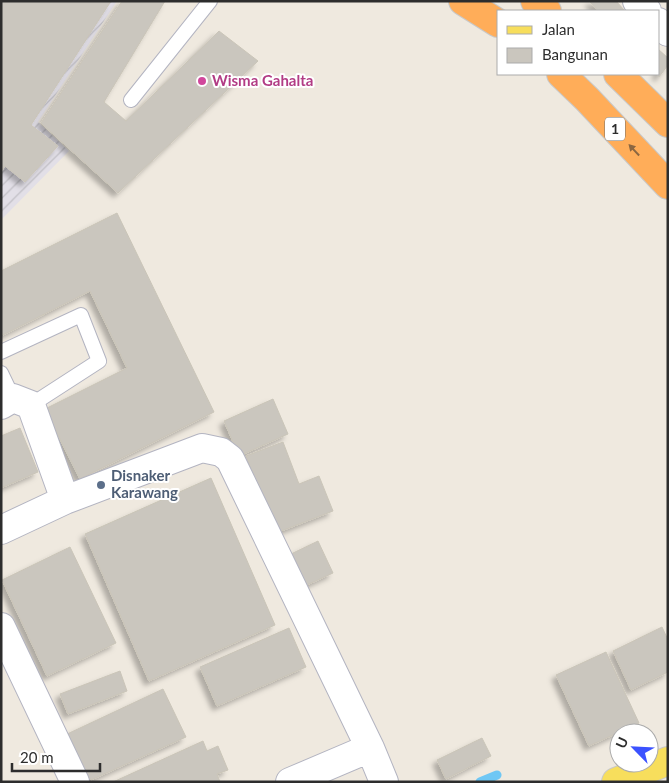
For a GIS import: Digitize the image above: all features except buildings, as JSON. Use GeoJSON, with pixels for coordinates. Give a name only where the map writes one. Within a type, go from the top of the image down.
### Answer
{"type":"FeatureCollection","features":[{"type":"Feature","properties":{"kind":"highway"},"geometry":{"type":"LineString","coordinates":[[463,1],[497,22]]}},
{"type":"Feature","properties":{"kind":"highway"},"geometry":{"type":"LineString","coordinates":[[535,1],[546,10]]}},
{"type":"Feature","properties":{"kind":"highway","name":"1"},"geometry":{"type":"LineString","coordinates":[[562,75],[668,185]]}},
{"type":"Feature","properties":{"kind":"highway"},"geometry":{"type":"LineString","coordinates":[[619,75],[668,123]]}},
{"type":"Feature","properties":{"kind":"main road"},"geometry":{"type":"LineString","coordinates":[[616,782],[668,761]]}},
{"type":"Feature","properties":{"kind":"street"},"geometry":{"type":"LineString","coordinates":[[637,1],[646,10]]}},
{"type":"Feature","properties":{"kind":"street"},"geometry":{"type":"LineString","coordinates":[[659,23],[668,32]]}},
{"type":"Feature","properties":{"kind":"street"},"geometry":{"type":"LineString","coordinates":[[15,403],[65,500]]}},
{"type":"Feature","properties":{"kind":"street"},"geometry":{"type":"LineString","coordinates":[[1,530],[65,500],[202,448],[220,452],[230,459],[370,748],[384,782]]}},
{"type":"Feature","properties":{"kind":"street"},"geometry":{"type":"LineString","coordinates":[[1,627],[75,782]]}},
{"type":"Feature","properties":{"kind":"street"},"geometry":{"type":"LineString","coordinates":[[290,782],[370,748]]}},
{"type":"Feature","properties":{"kind":"lane"},"geometry":{"type":"LineString","coordinates":[[131,100],[210,1]]}},
{"type":"Feature","properties":{"kind":"lane"},"geometry":{"type":"LineString","coordinates":[[1,352],[81,315],[99,361],[15,403],[1,373]]}},
{"type":"Feature","properties":{"kind":"shaded area"},"geometry":{"type":"Polygon","coordinates":[[[1,1],[117,1],[38,122],[69,151],[1,220],[1,1]]]}},
{"type":"Feature","properties":{"kind":"waterway"},"geometry":{"type":"LineString","coordinates":[[480,782],[497,775]]}},
{"type":"Feature","properties":{"kind":"place","name":"Wisma Gahalta"},"geometry":{"type":"Point","coordinates":[202,81]}},
{"type":"Feature","properties":{"kind":"place","name":"Disnaker Karawang"},"geometry":{"type":"Point","coordinates":[101,485]}}]}
